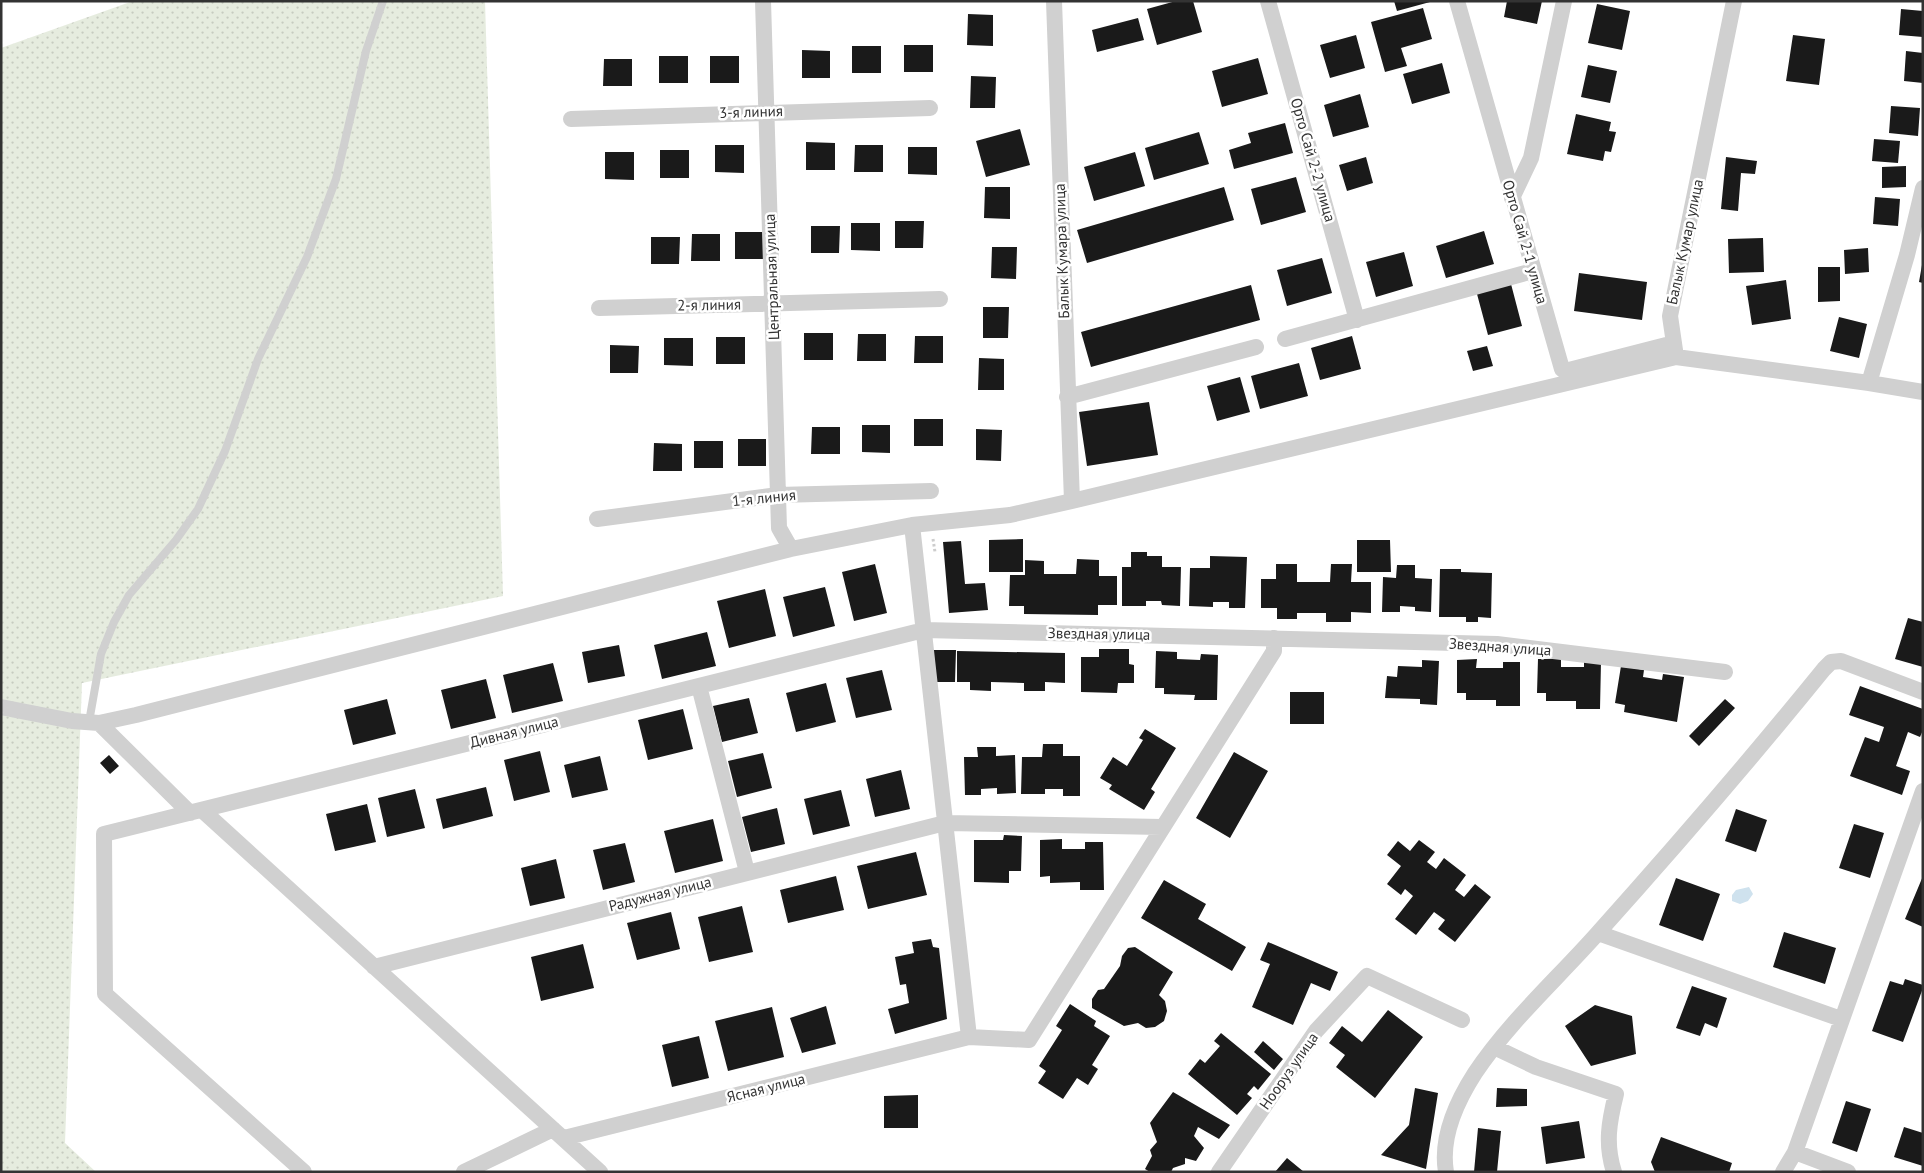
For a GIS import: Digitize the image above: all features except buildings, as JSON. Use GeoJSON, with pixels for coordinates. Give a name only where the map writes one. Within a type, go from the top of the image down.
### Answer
{"type":"FeatureCollection","features":[{"type":"Feature","properties":{"kind":"street","name":"Центральная улица"},"geometry":{"type":"LineString","coordinates":[[764,1],[779,528],[791,549]]}},
{"type":"Feature","properties":{"kind":"street","name":"Балык Кумара улица"},"geometry":{"type":"LineString","coordinates":[[1054,1],[1072,501]]}},
{"type":"Feature","properties":{"kind":"street","name":"Орто Сай 2-2 улица"},"geometry":{"type":"LineString","coordinates":[[1268,1],[1358,320]]}},
{"type":"Feature","properties":{"kind":"street","name":"Орто Сай 2-1 улица"},"geometry":{"type":"LineString","coordinates":[[1457,1],[1563,371],[1675,350]]}},
{"type":"Feature","properties":{"kind":"street"},"geometry":{"type":"LineString","coordinates":[[1512,198],[1531,158],[1564,1]]}},
{"type":"Feature","properties":{"kind":"street","name":"Балык Кумар улица"},"geometry":{"type":"LineString","coordinates":[[1675,350],[1670,316],[1734,1]]}},
{"type":"Feature","properties":{"kind":"street","name":"3-я линия"},"geometry":{"type":"LineString","coordinates":[[571,119],[930,108]]}},
{"type":"Feature","properties":{"kind":"street"},"geometry":{"type":"LineString","coordinates":[[1869,382],[1907,255],[1923,188]]}},
{"type":"Feature","properties":{"kind":"street"},"geometry":{"type":"LineString","coordinates":[[1285,339],[1533,271]]}},
{"type":"Feature","properties":{"kind":"street","name":"2-я линия"},"geometry":{"type":"LineString","coordinates":[[599,308],[940,300]]}},
{"type":"Feature","properties":{"kind":"street"},"geometry":{"type":"LineString","coordinates":[[1067,397],[1256,346]]}},
{"type":"Feature","properties":{"kind":"street"},"geometry":{"type":"LineString","coordinates":[[1,707],[72,721],[94,722],[145,713],[791,549],[912,524],[1010,515],[1675,350],[1923,392]]}},
{"type":"Feature","properties":{"kind":"street","name":"1-я линия"},"geometry":{"type":"LineString","coordinates":[[598,518],[778,495],[930,491]]}},
{"type":"Feature","properties":{"kind":"street"},"geometry":{"type":"LineString","coordinates":[[912,524],[969,1037],[1029,1040],[1274,652],[1274,638]]}},
{"type":"Feature","properties":{"kind":"street","name":"Звездная улица"},"geometry":{"type":"LineString","coordinates":[[924,630],[1497,644],[1725,672]]}},
{"type":"Feature","properties":{"kind":"street","name":"Дивная улица"},"geometry":{"type":"LineString","coordinates":[[304,1172],[105,994],[104,834],[924,630]]}},
{"type":"Feature","properties":{"kind":"street"},"geometry":{"type":"LineString","coordinates":[[1446,1172],[1444,1158],[1447,1135],[1458,1103],[1474,1074],[1494,1047],[1598,933],[1831,662],[1841,661],[1923,692]]}},
{"type":"Feature","properties":{"kind":"street"},"geometry":{"type":"LineString","coordinates":[[699,686],[747,872]]}},
{"type":"Feature","properties":{"kind":"street"},"geometry":{"type":"LineString","coordinates":[[94,722],[374,966],[600,1172]]}},
{"type":"Feature","properties":{"kind":"street"},"geometry":{"type":"LineString","coordinates":[[1782,1172],[1795,1152],[1923,791]]}},
{"type":"Feature","properties":{"kind":"street"},"geometry":{"type":"LineString","coordinates":[[945,823],[1162,827]]}},
{"type":"Feature","properties":{"kind":"street","name":"Радужная улица"},"geometry":{"type":"LineString","coordinates":[[374,966],[945,823]]}},
{"type":"Feature","properties":{"kind":"street"},"geometry":{"type":"LineString","coordinates":[[1598,933],[1841,1019]]}},
{"type":"Feature","properties":{"kind":"street","name":"Нооруз улица"},"geometry":{"type":"LineString","coordinates":[[1219,1172],[1316,1031],[1367,976],[1462,1020]]}},
{"type":"Feature","properties":{"kind":"street","name":"Ясная улица"},"geometry":{"type":"LineString","coordinates":[[464,1172],[558,1134],[969,1037]]}},
{"type":"Feature","properties":{"kind":"street"},"geometry":{"type":"LineString","coordinates":[[1494,1047],[1536,1067],[1616,1094],[1608,1127],[1608,1155],[1614,1172]]}},
{"type":"Feature","properties":{"kind":"street"},"geometry":{"type":"LineString","coordinates":[[1795,1152],[1848,1172]]}},
{"type":"Feature","properties":{"kind":"lane"},"geometry":{"type":"LineString","coordinates":[[94,722],[101,654],[114,622],[129,595],[176,540],[198,509],[225,450],[258,359],[307,257],[336,179],[366,51],[383,1]]}},
{"type":"Feature","properties":{"kind":"shaded area"},"geometry":{"type":"Polygon","coordinates":[[[133,1],[485,1],[503,596],[82,683],[65,1143],[96,1172],[1,1172],[1,48],[133,1]]]}},
{"type":"Feature","properties":{"kind":"water"},"geometry":{"type":"Polygon","coordinates":[[[1749,887],[1753,894],[1748,901],[1740,904],[1732,901],[1732,895],[1736,890],[1749,887]]]}}]}
